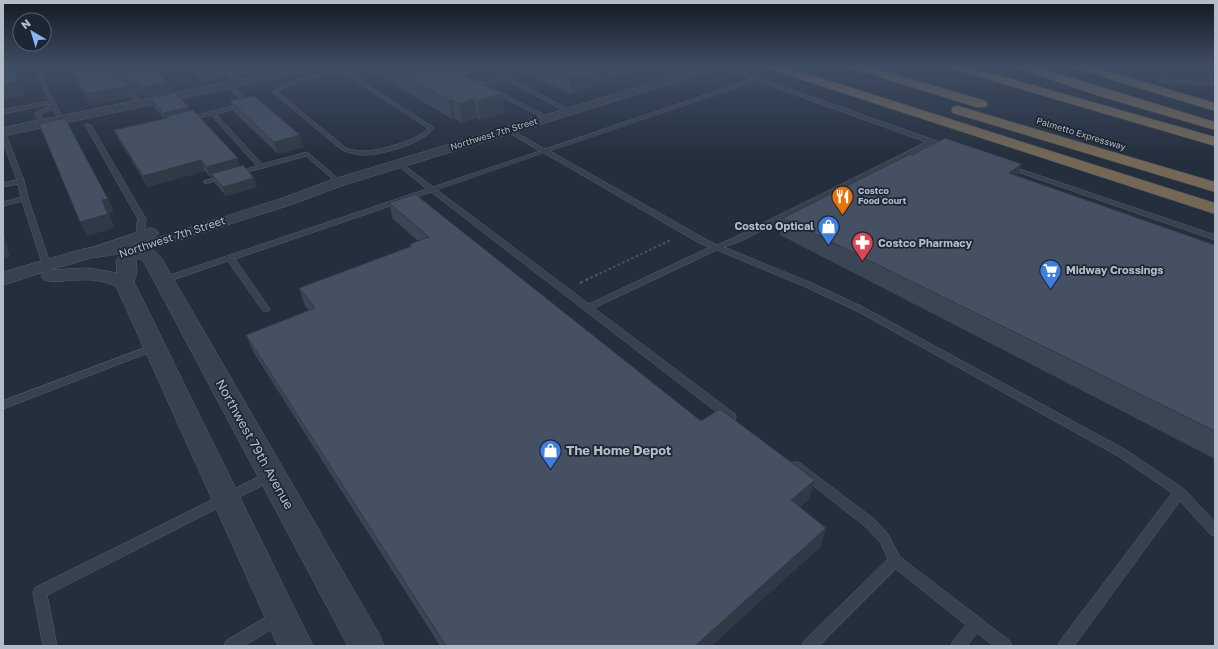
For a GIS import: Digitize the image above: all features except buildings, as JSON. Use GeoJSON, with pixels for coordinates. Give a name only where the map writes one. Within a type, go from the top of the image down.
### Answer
{"type":"FeatureCollection","features":[{"type":"Feature","properties":{"kind":"highway"},"geometry":{"type":"LineString","coordinates":[[866,96],[1215,208]]}},
{"type":"Feature","properties":{"kind":"highway"},"geometry":{"type":"LineString","coordinates":[[912,96],[1215,187]]}},
{"type":"Feature","properties":{"kind":"highway","name":"Palmetto Expressway"},"geometry":{"type":"LineString","coordinates":[[955,96],[1215,174]]}},
{"type":"Feature","properties":{"kind":"highway"},"geometry":{"type":"LineString","coordinates":[[1057,96],[1215,142]]}},
{"type":"Feature","properties":{"kind":"highway"},"geometry":{"type":"LineString","coordinates":[[1115,96],[1215,126]]}},
{"type":"Feature","properties":{"kind":"highway"},"geometry":{"type":"LineString","coordinates":[[1179,96],[1215,107]]}},
{"type":"Feature","properties":{"kind":"street"},"geometry":{"type":"LineString","coordinates":[[3,133],[176,96]]}},
{"type":"Feature","properties":{"kind":"street","name":"Northwest 7th Street"},"geometry":{"type":"LineString","coordinates":[[49,271],[91,253],[139,242],[285,202],[339,182],[398,163],[616,96]]}},
{"type":"Feature","properties":{"kind":"street"},"geometry":{"type":"LineString","coordinates":[[139,242],[126,260],[127,272],[124,282],[296,646]]}},
{"type":"Feature","properties":{"kind":"street","name":"Northwest 7th Street"},"geometry":{"type":"LineString","coordinates":[[4,287],[139,242]]}},
{"type":"Feature","properties":{"kind":"street","name":"Northwest 79th Avenue"},"geometry":{"type":"LineString","coordinates":[[139,242],[152,259],[164,280],[367,646]]}},
{"type":"Feature","properties":{"kind":"street"},"geometry":{"type":"LineString","coordinates":[[49,271],[94,273],[109,276],[124,282]]}},
{"type":"Feature","properties":{"kind":"lane"},"geometry":{"type":"LineString","coordinates":[[49,96],[60,120]]}},
{"type":"Feature","properties":{"kind":"lane"},"geometry":{"type":"LineString","coordinates":[[134,96],[140,104]]}},
{"type":"Feature","properties":{"kind":"lane"},"geometry":{"type":"LineString","coordinates":[[183,119],[248,104],[243,96]]}},
{"type":"Feature","properties":{"kind":"lane"},"geometry":{"type":"LineString","coordinates":[[280,96],[349,151],[366,153],[379,150],[418,139],[431,131],[431,128],[381,96]]}},
{"type":"Feature","properties":{"kind":"lane"},"geometry":{"type":"LineString","coordinates":[[503,96],[548,118]]}},
{"type":"Feature","properties":{"kind":"lane"},"geometry":{"type":"LineString","coordinates":[[541,96],[569,111]]}},
{"type":"Feature","properties":{"kind":"lane"},"geometry":{"type":"LineString","coordinates":[[164,280],[706,96]]}},
{"type":"Feature","properties":{"kind":"lane"},"geometry":{"type":"LineString","coordinates":[[805,96],[951,148]]}},
{"type":"Feature","properties":{"kind":"lane"},"geometry":{"type":"LineString","coordinates":[[3,112],[53,104]]}},
{"type":"Feature","properties":{"kind":"lane"},"geometry":{"type":"LineString","coordinates":[[41,124],[38,113],[53,104]]}},
{"type":"Feature","properties":{"kind":"lane"},"geometry":{"type":"LineString","coordinates":[[212,113],[260,167]]}},
{"type":"Feature","properties":{"kind":"lane"},"geometry":{"type":"LineString","coordinates":[[88,125],[142,219],[139,242]]}},
{"type":"Feature","properties":{"kind":"lane"},"geometry":{"type":"LineString","coordinates":[[508,130],[661,218],[717,248],[811,286],[860,309],[1122,453],[1180,492],[1215,531]]}},
{"type":"Feature","properties":{"kind":"lane"},"geometry":{"type":"LineString","coordinates":[[3,133],[21,181],[25,198],[49,271]]}},
{"type":"Feature","properties":{"kind":"lane"},"geometry":{"type":"LineString","coordinates":[[588,308],[702,253],[742,237],[932,142]]}},
{"type":"Feature","properties":{"kind":"lane"},"geometry":{"type":"LineString","coordinates":[[206,182],[307,154],[339,182]]}},
{"type":"Feature","properties":{"kind":"lane"},"geometry":{"type":"LineString","coordinates":[[398,163],[742,425]]}},
{"type":"Feature","properties":{"kind":"lane"},"geometry":{"type":"LineString","coordinates":[[1001,165],[1215,238]]}},
{"type":"Feature","properties":{"kind":"lane"},"geometry":{"type":"LineString","coordinates":[[3,186],[21,181]]}},
{"type":"Feature","properties":{"kind":"lane"},"geometry":{"type":"LineString","coordinates":[[3,204],[25,198]]}},
{"type":"Feature","properties":{"kind":"lane"},"geometry":{"type":"LineString","coordinates":[[230,258],[266,309]]}},
{"type":"Feature","properties":{"kind":"lane"},"geometry":{"type":"LineString","coordinates":[[3,405],[155,347]]}},
{"type":"Feature","properties":{"kind":"lane"},"geometry":{"type":"LineString","coordinates":[[790,462],[870,523],[884,538],[895,561],[1005,646]]}},
{"type":"Feature","properties":{"kind":"lane"},"geometry":{"type":"LineString","coordinates":[[50,646],[40,592],[272,475]]}},
{"type":"Feature","properties":{"kind":"lane"},"geometry":{"type":"LineString","coordinates":[[1065,646],[1180,492]]}},
{"type":"Feature","properties":{"kind":"lane"},"geometry":{"type":"LineString","coordinates":[[809,646],[895,561]]}},
{"type":"Feature","properties":{"kind":"lane"},"geometry":{"type":"LineString","coordinates":[[230,646],[282,615]]}},
{"type":"Feature","properties":{"kind":"lane"},"geometry":{"type":"LineString","coordinates":[[958,646],[976,624]]}},
{"type":"Feature","properties":{"kind":"path"},"geometry":{"type":"LineString","coordinates":[[576,285],[672,239]]}},
{"type":"Feature","properties":{"kind":"place","name":"Costco Food Court"},"geometry":{"type":"Point","coordinates":[843,216]}},
{"type":"Feature","properties":{"kind":"place","name":"Costco Optical"},"geometry":{"type":"Point","coordinates":[829,246]}},
{"type":"Feature","properties":{"kind":"place","name":"Costco Pharmacy"},"geometry":{"type":"Point","coordinates":[862,262]}},
{"type":"Feature","properties":{"kind":"place","name":"Midway Crossings"},"geometry":{"type":"Point","coordinates":[1051,290]}},
{"type":"Feature","properties":{"kind":"place","name":"The Home Depot"},"geometry":{"type":"Point","coordinates":[550,470]}}]}
